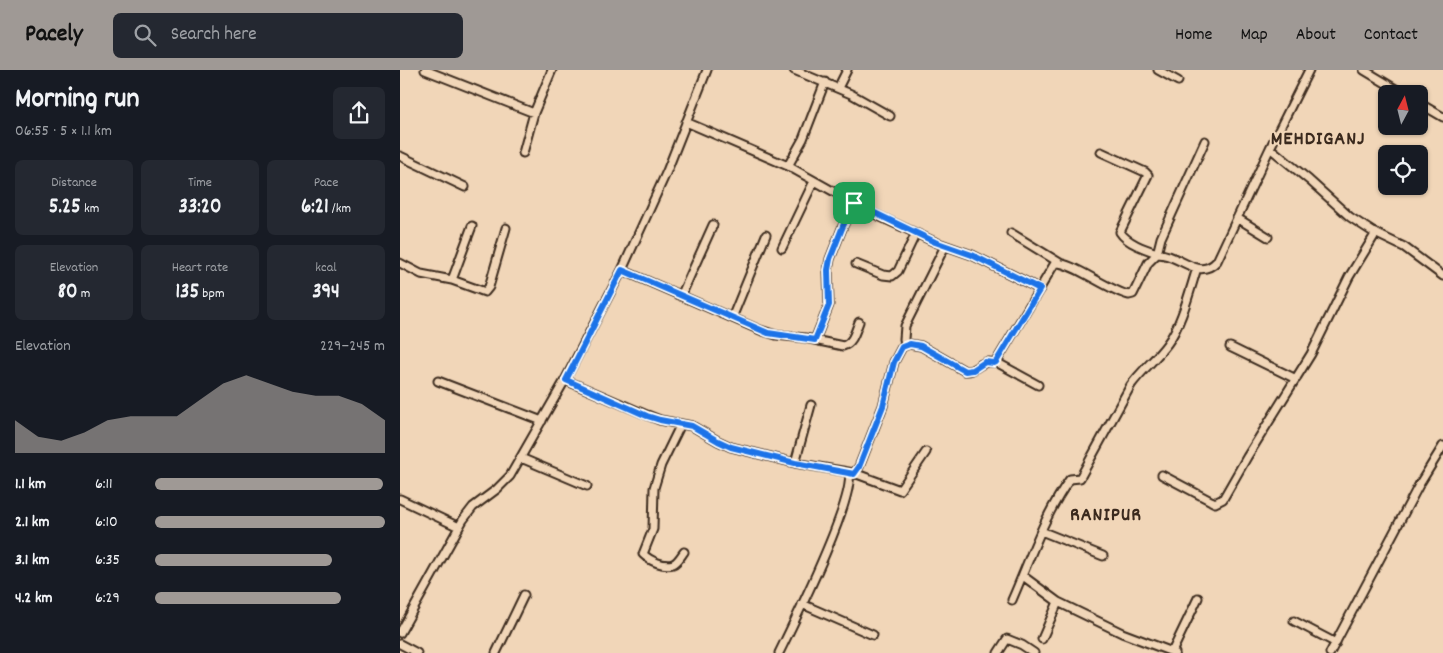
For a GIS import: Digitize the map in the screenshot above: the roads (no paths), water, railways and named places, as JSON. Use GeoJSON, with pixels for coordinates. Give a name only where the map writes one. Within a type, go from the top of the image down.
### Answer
{"type":"FeatureCollection","features":[{"type":"Feature","properties":{"kind":"street"},"geometry":{"type":"LineString","coordinates":[[425,70],[534,114]]}},
{"type":"Feature","properties":{"kind":"street"},"geometry":{"type":"LineString","coordinates":[[523,153],[534,114],[552,70]]}},
{"type":"Feature","properties":{"kind":"street"},"geometry":{"type":"LineString","coordinates":[[400,634],[473,507],[497,489],[510,476],[566,380],[622,270],[708,70]]}},
{"type":"Feature","properties":{"kind":"street"},"geometry":{"type":"LineString","coordinates":[[794,70],[868,102],[890,116]]}},
{"type":"Feature","properties":{"kind":"street"},"geometry":{"type":"LineString","coordinates":[[838,88],[847,70]]}},
{"type":"Feature","properties":{"kind":"street"},"geometry":{"type":"LineString","coordinates":[[1158,70],[1178,81]]}},
{"type":"Feature","properties":{"kind":"street"},"geometry":{"type":"LineString","coordinates":[[1101,152],[1148,175],[1120,232],[1122,236],[1157,253],[1165,254],[1198,268],[1205,269],[1211,267],[1217,261],[1309,70]]}},
{"type":"Feature","properties":{"kind":"street"},"geometry":{"type":"LineString","coordinates":[[1364,70],[1389,85]]}},
{"type":"Feature","properties":{"kind":"street"},"geometry":{"type":"LineString","coordinates":[[788,166],[803,139],[824,82]]}},
{"type":"Feature","properties":{"kind":"street"},"geometry":{"type":"LineString","coordinates":[[1428,108],[1443,117]]}},
{"type":"Feature","properties":{"kind":"street"},"geometry":{"type":"LineString","coordinates":[[686,122],[788,166],[854,203],[945,246],[972,255],[1040,289]]}},
{"type":"Feature","properties":{"kind":"street"},"geometry":{"type":"LineString","coordinates":[[1011,234],[1099,282],[1129,295],[1133,294],[1148,262],[1157,253],[1161,238],[1205,141]]}},
{"type":"Feature","properties":{"kind":"street"},"geometry":{"type":"LineString","coordinates":[[1270,148],[1309,180],[1350,218],[1404,247],[1443,276]]}},
{"type":"Feature","properties":{"kind":"street"},"geometry":{"type":"LineString","coordinates":[[400,156],[465,187]]}},
{"type":"Feature","properties":{"kind":"street"},"geometry":{"type":"LineString","coordinates":[[782,248],[814,181]]}},
{"type":"Feature","properties":{"kind":"street"},"geometry":{"type":"LineString","coordinates":[[815,340],[829,305],[828,270],[830,259],[854,203]]}},
{"type":"Feature","properties":{"kind":"street"},"geometry":{"type":"LineString","coordinates":[[1237,218],[1268,237]]}},
{"type":"Feature","properties":{"kind":"street"},"geometry":{"type":"LineString","coordinates":[[681,296],[713,225]]}},
{"type":"Feature","properties":{"kind":"street"},"geometry":{"type":"LineString","coordinates":[[452,280],[472,226]]}},
{"type":"Feature","properties":{"kind":"street"},"geometry":{"type":"LineString","coordinates":[[400,263],[421,274],[452,280],[481,292],[488,290],[506,228]]}},
{"type":"Feature","properties":{"kind":"street"},"geometry":{"type":"LineString","coordinates":[[856,264],[883,275],[892,276],[898,271],[916,233]]}},
{"type":"Feature","properties":{"kind":"street"},"geometry":{"type":"LineString","coordinates":[[1162,475],[1211,502],[1215,503],[1223,499],[1311,354],[1349,278],[1376,233]]}},
{"type":"Feature","properties":{"kind":"street"},"geometry":{"type":"LineString","coordinates":[[732,318],[766,235]]}},
{"type":"Feature","properties":{"kind":"street"},"geometry":{"type":"LineString","coordinates":[[906,344],[905,326],[945,246]]}},
{"type":"Feature","properties":{"kind":"street"},"geometry":{"type":"LineString","coordinates":[[996,362],[1052,267],[1055,263],[1060,262]]}},
{"type":"Feature","properties":{"kind":"street"},"geometry":{"type":"LineString","coordinates":[[1012,600],[1041,530],[1059,495],[1070,479],[1080,478],[1131,385],[1172,338],[1198,268]]}},
{"type":"Feature","properties":{"kind":"street"},"geometry":{"type":"LineString","coordinates":[[622,270],[768,333],[847,346],[859,322]]}},
{"type":"Feature","properties":{"kind":"street"},"geometry":{"type":"LineString","coordinates":[[779,653],[841,511],[850,486],[851,474],[859,467],[883,406],[894,362],[899,350],[906,344],[921,346],[965,371],[973,370],[985,362],[996,362],[1038,385]]}},
{"type":"Feature","properties":{"kind":"street"},"geometry":{"type":"LineString","coordinates":[[1230,347],[1296,379]]}},
{"type":"Feature","properties":{"kind":"street"},"geometry":{"type":"LineString","coordinates":[[566,380],[647,416],[692,426],[723,444],[795,463],[851,474],[900,490],[926,452]]}},
{"type":"Feature","properties":{"kind":"street"},"geometry":{"type":"LineString","coordinates":[[438,381],[542,421]]}},
{"type":"Feature","properties":{"kind":"street"},"geometry":{"type":"LineString","coordinates":[[795,463],[811,405]]}},
{"type":"Feature","properties":{"kind":"street"},"geometry":{"type":"LineString","coordinates":[[681,424],[661,466],[654,488],[652,499],[653,529],[644,554],[649,559],[669,565],[677,562],[684,552]]}},
{"type":"Feature","properties":{"kind":"street"},"geometry":{"type":"LineString","coordinates":[[1330,653],[1419,485],[1443,446]]}},
{"type":"Feature","properties":{"kind":"street"},"geometry":{"type":"LineString","coordinates":[[520,458],[587,486]]}},
{"type":"Feature","properties":{"kind":"street"},"geometry":{"type":"LineString","coordinates":[[400,499],[460,527]]}},
{"type":"Feature","properties":{"kind":"street"},"geometry":{"type":"LineString","coordinates":[[1041,530],[1103,556]]}},
{"type":"Feature","properties":{"kind":"street"},"geometry":{"type":"LineString","coordinates":[[1023,576],[1058,602],[1122,633],[1173,652],[1198,598]]}},
{"type":"Feature","properties":{"kind":"street"},"geometry":{"type":"LineString","coordinates":[[496,653],[524,595]]}},
{"type":"Feature","properties":{"kind":"street"},"geometry":{"type":"LineString","coordinates":[[1042,639],[1058,602]]}},
{"type":"Feature","properties":{"kind":"street"},"geometry":{"type":"LineString","coordinates":[[802,604],[873,635]]}},
{"type":"Feature","properties":{"kind":"street"},"geometry":{"type":"LineString","coordinates":[[1294,620],[1336,643]]}},
{"type":"Feature","properties":{"kind":"street"},"geometry":{"type":"LineString","coordinates":[[998,653],[1008,639],[1034,653]]}},
{"type":"Feature","properties":{"kind":"street"},"geometry":{"type":"LineString","coordinates":[[400,644],[417,653]]}},
{"type":"Feature","properties":{"kind":"district","name":"MEHDIGANJ"},"geometry":{"type":"Point","coordinates":[1318,137]}},
{"type":"Feature","properties":{"kind":"district","name":"RANIPUR"},"geometry":{"type":"Point","coordinates":[1106,513]}}]}
